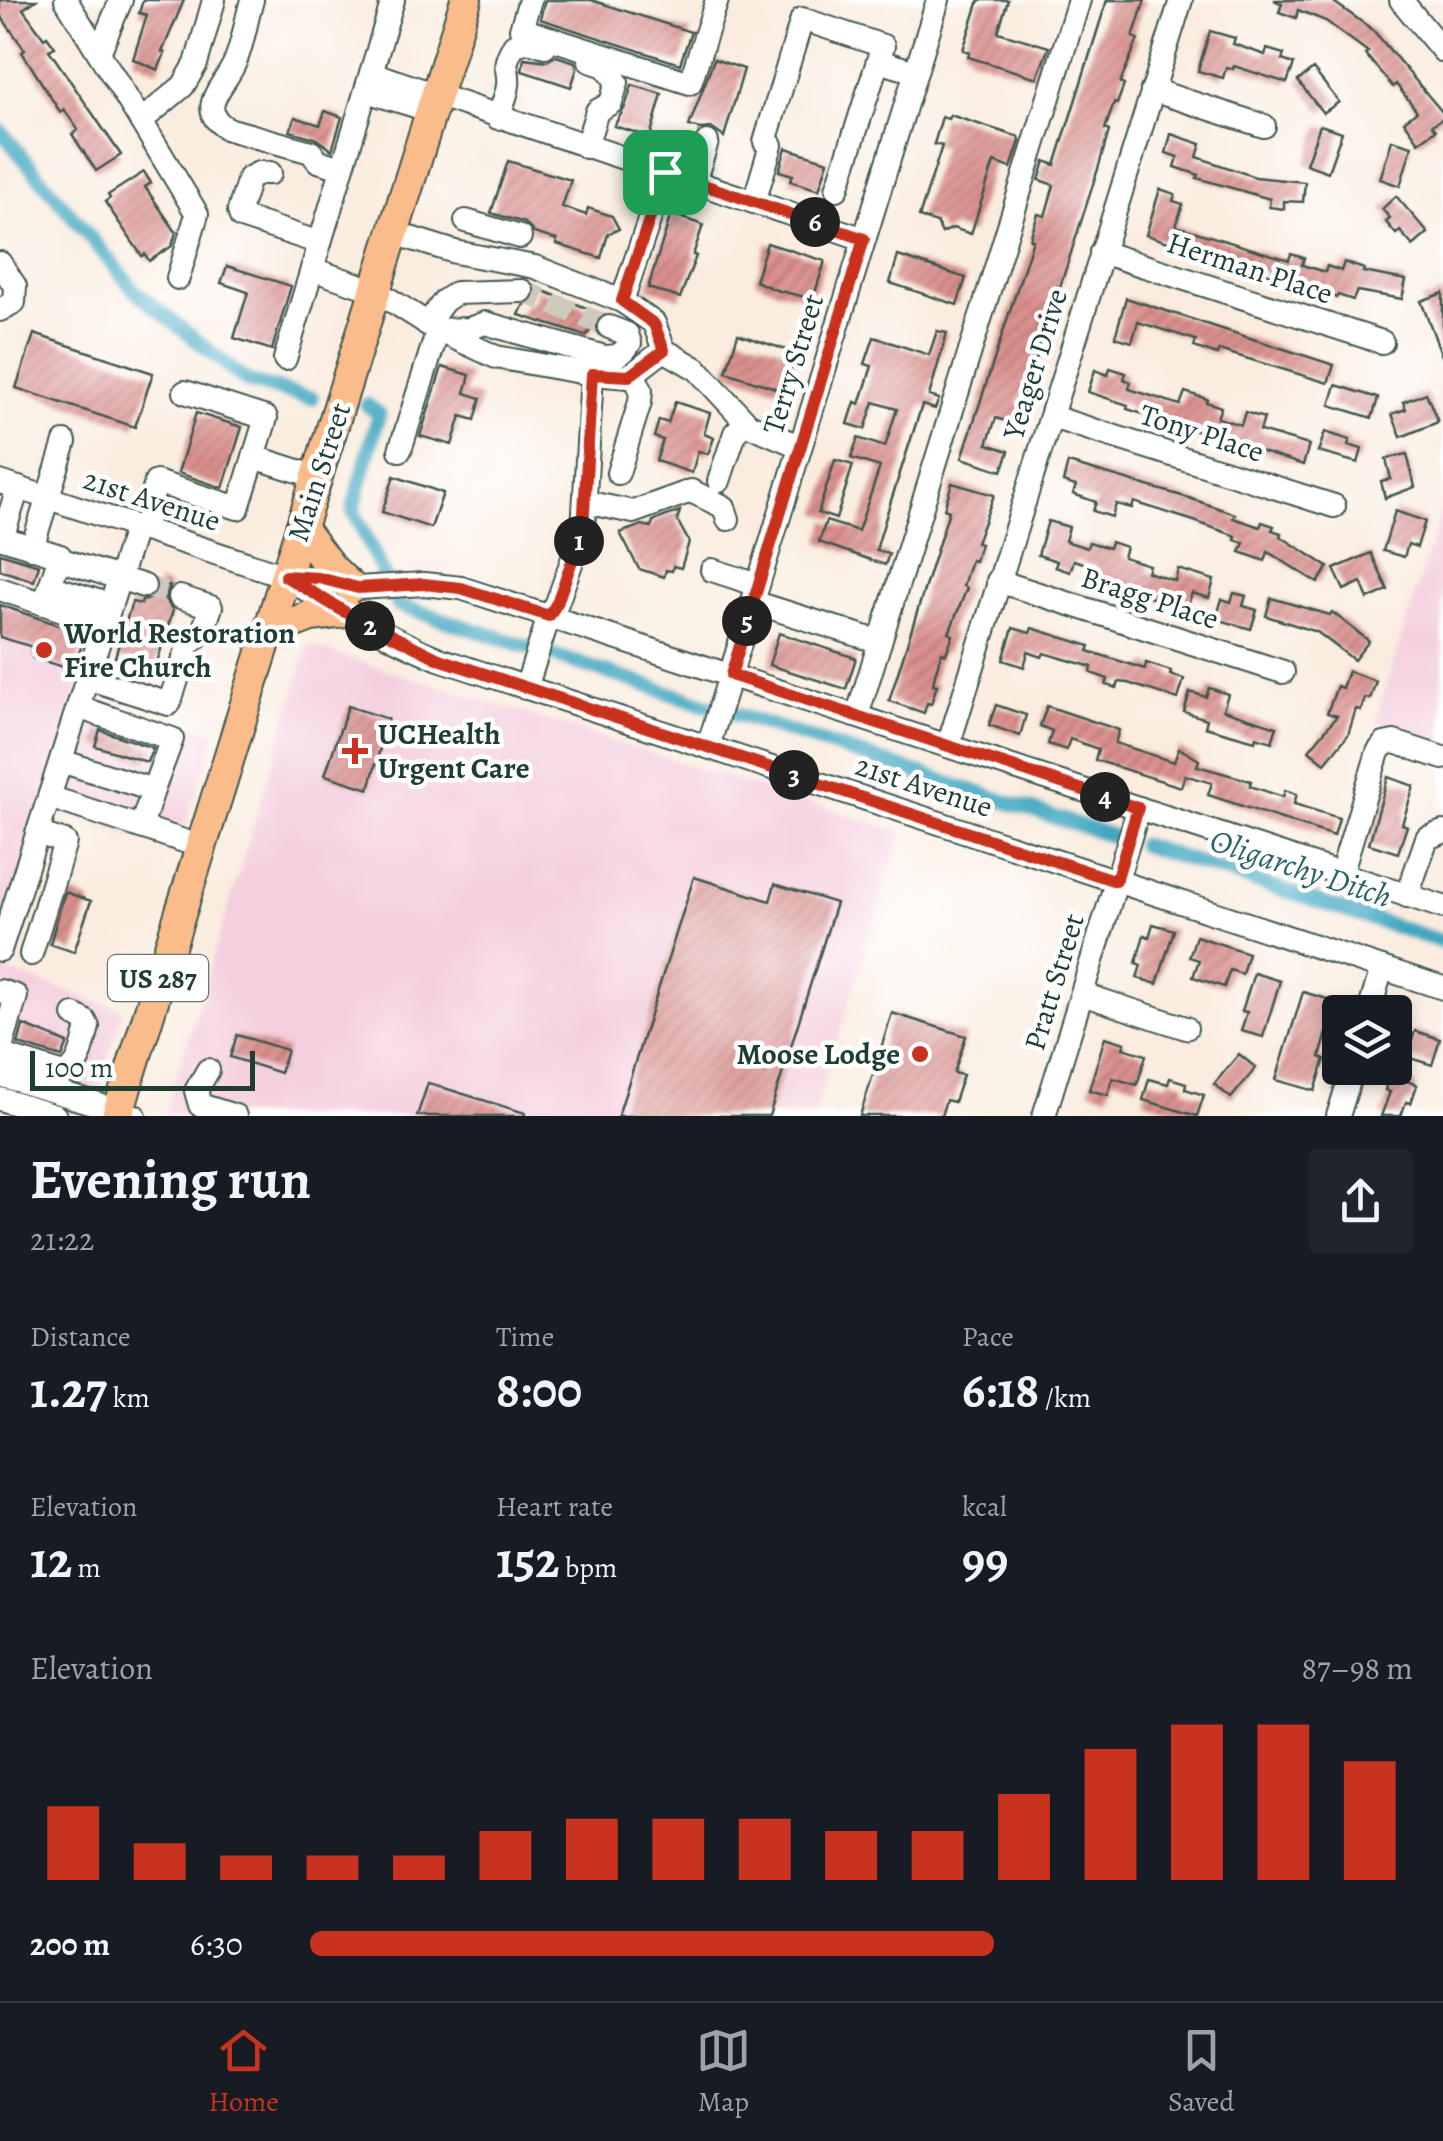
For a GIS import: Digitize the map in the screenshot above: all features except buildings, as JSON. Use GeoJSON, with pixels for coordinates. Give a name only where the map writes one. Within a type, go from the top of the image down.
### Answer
{"type":"FeatureCollection","features":[{"type":"Feature","properties":{"kind":"highway","name":"Main Street"},"geometry":{"type":"LineString","coordinates":[[123,1114],[199,846],[466,0]]}},
{"type":"Feature","properties":{"kind":"highway"},"geometry":{"type":"LineString","coordinates":[[267,633],[330,612],[358,596],[331,568],[302,528]]}},
{"type":"Feature","properties":{"kind":"street"},"geometry":{"type":"LineString","coordinates":[[66,0],[197,214],[178,278]]}},
{"type":"Feature","properties":{"kind":"street"},"geometry":{"type":"LineString","coordinates":[[99,53],[121,0]]}},
{"type":"Feature","properties":{"kind":"street"},"geometry":{"type":"LineString","coordinates":[[136,113],[183,86],[196,64],[214,0]]}},
{"type":"Feature","properties":{"kind":"street"},"geometry":{"type":"LineString","coordinates":[[252,0],[235,64],[228,71],[233,84],[224,112],[228,129],[311,152],[318,161],[342,168]]}},
{"type":"Feature","properties":{"kind":"street"},"geometry":{"type":"LineString","coordinates":[[285,359],[393,0]]}},
{"type":"Feature","properties":{"kind":"street"},"geometry":{"type":"LineString","coordinates":[[530,0],[521,29],[690,83],[717,0]]}},
{"type":"Feature","properties":{"kind":"street","name":"Terry Street"},"geometry":{"type":"LineString","coordinates":[[708,747],[938,0]]}},
{"type":"Feature","properties":{"kind":"street"},"geometry":{"type":"LineString","coordinates":[[857,716],[1079,0]]}},
{"type":"Feature","properties":{"kind":"street","name":"Yeager Drive"},"geometry":{"type":"LineString","coordinates":[[948,746],[1181,0]]}},
{"type":"Feature","properties":{"kind":"street"},"geometry":{"type":"LineString","coordinates":[[1401,0],[1443,51]]}},
{"type":"Feature","properties":{"kind":"street"},"geometry":{"type":"LineString","coordinates":[[754,202],[771,144],[765,142],[802,20],[883,46],[837,189]]}},
{"type":"Feature","properties":{"kind":"street"},"geometry":{"type":"LineString","coordinates":[[498,118],[509,82],[504,70],[507,58],[514,45],[530,41],[604,66],[613,73],[617,82],[611,104],[597,111],[586,146]]}},
{"type":"Feature","properties":{"kind":"street"},"geometry":{"type":"LineString","coordinates":[[878,61],[916,72]]}},
{"type":"Feature","properties":{"kind":"street"},"geometry":{"type":"LineString","coordinates":[[368,82],[434,104],[498,118],[864,239]]}},
{"type":"Feature","properties":{"kind":"street"},"geometry":{"type":"LineString","coordinates":[[1152,90],[1264,126]]}},
{"type":"Feature","properties":{"kind":"street"},"geometry":{"type":"LineString","coordinates":[[694,182],[707,142]]}},
{"type":"Feature","properties":{"kind":"street"},"geometry":{"type":"LineString","coordinates":[[851,147],[889,158]]}},
{"type":"Feature","properties":{"kind":"street"},"geometry":{"type":"LineString","coordinates":[[270,174],[259,172],[249,178],[238,211],[241,218],[320,243]]}},
{"type":"Feature","properties":{"kind":"street"},"geometry":{"type":"LineString","coordinates":[[622,301],[665,172]]}},
{"type":"Feature","properties":{"kind":"street"},"geometry":{"type":"LineString","coordinates":[[400,450],[444,300],[456,292],[522,291],[513,284],[524,264],[541,250],[529,240],[466,221]]}},
{"type":"Feature","properties":{"kind":"street"},"geometry":{"type":"LineString","coordinates":[[394,233],[456,252],[524,264],[622,301],[654,324],[664,350],[697,369],[746,422],[799,446]]}},
{"type":"Feature","properties":{"kind":"street","name":"Herman Place"},"geometry":{"type":"LineString","coordinates":[[1100,252],[1382,342]]}},
{"type":"Feature","properties":{"kind":"street"},"geometry":{"type":"LineString","coordinates":[[0,262],[15,286],[14,302],[0,310]]}},
{"type":"Feature","properties":{"kind":"street"},"geometry":{"type":"LineString","coordinates":[[312,269],[376,291],[433,327],[496,357],[592,374],[629,376],[664,350]]}},
{"type":"Feature","properties":{"kind":"street"},"geometry":{"type":"LineString","coordinates":[[433,327],[470,329],[485,323],[616,357],[630,344],[626,334],[610,327]]}},
{"type":"Feature","properties":{"kind":"street"},"geometry":{"type":"LineString","coordinates":[[526,688],[549,616],[563,550],[583,530],[592,374]]}},
{"type":"Feature","properties":{"kind":"street"},"geometry":{"type":"LineString","coordinates":[[618,473],[640,402],[641,390],[633,374]]}},
{"type":"Feature","properties":{"kind":"street"},"geometry":{"type":"LineString","coordinates":[[0,950],[119,578],[156,482],[238,508],[266,418],[184,392]]}},
{"type":"Feature","properties":{"kind":"street","name":"Tony Place"},"geometry":{"type":"LineString","coordinates":[[1052,416],[1334,506]]}},
{"type":"Feature","properties":{"kind":"street"},"geometry":{"type":"LineString","coordinates":[[719,481],[735,434],[746,422]]}},
{"type":"Feature","properties":{"kind":"street"},"geometry":{"type":"LineString","coordinates":[[32,548],[65,442]]}},
{"type":"Feature","properties":{"kind":"street"},"geometry":{"type":"LineString","coordinates":[[254,457],[317,477]]}},
{"type":"Feature","properties":{"kind":"street"},"geometry":{"type":"LineString","coordinates":[[9,485],[1,537],[60,556],[47,595]]}},
{"type":"Feature","properties":{"kind":"street","name":"21st Avenue"},"geometry":{"type":"LineString","coordinates":[[9,485],[285,576],[358,596],[439,659],[1443,988]]}},
{"type":"Feature","properties":{"kind":"street"},"geometry":{"type":"LineString","coordinates":[[585,502],[633,512],[690,491],[724,507],[728,519]]}},
{"type":"Feature","properties":{"kind":"street"},"geometry":{"type":"LineString","coordinates":[[59,559],[144,586]]}},
{"type":"Feature","properties":{"kind":"street"},"geometry":{"type":"LineString","coordinates":[[712,570],[756,594],[880,642]]}},
{"type":"Feature","properties":{"kind":"street","name":"Bragg Place"},"geometry":{"type":"LineString","coordinates":[[998,581],[1283,672]]}},
{"type":"Feature","properties":{"kind":"street","name":"21st Avenue"},"geometry":{"type":"LineString","coordinates":[[358,596],[404,585],[461,588],[549,616],[727,685],[857,716],[1443,908]]}},
{"type":"Feature","properties":{"kind":"street"},"geometry":{"type":"LineString","coordinates":[[0,589],[47,595],[107,615]]}},
{"type":"Feature","properties":{"kind":"street"},"geometry":{"type":"LineString","coordinates":[[87,678],[170,704],[188,644],[202,631],[211,607],[180,597]]}},
{"type":"Feature","properties":{"kind":"street"},"geometry":{"type":"LineString","coordinates":[[78,707],[172,739],[142,827]]}},
{"type":"Feature","properties":{"kind":"street"},"geometry":{"type":"LineString","coordinates":[[1341,874],[1378,752],[1384,744],[1394,742],[1443,758]]}},
{"type":"Feature","properties":{"kind":"street"},"geometry":{"type":"LineString","coordinates":[[60,761],[154,790]]}},
{"type":"Feature","properties":{"kind":"street"},"geometry":{"type":"LineString","coordinates":[[49,797],[199,846]]}},
{"type":"Feature","properties":{"kind":"street","name":"Pratt Street"},"geometry":{"type":"LineString","coordinates":[[1044,1116],[1138,808]]}},
{"type":"Feature","properties":{"kind":"street"},"geometry":{"type":"LineString","coordinates":[[1407,896],[1427,838],[1443,832]]}},
{"type":"Feature","properties":{"kind":"street"},"geometry":{"type":"LineString","coordinates":[[31,954],[65,842],[38,834]]}},
{"type":"Feature","properties":{"kind":"street"},"geometry":{"type":"LineString","coordinates":[[1374,995],[1382,968]]}},
{"type":"Feature","properties":{"kind":"street"},"geometry":{"type":"LineString","coordinates":[[8,994],[2,1053],[59,1094]]}},
{"type":"Feature","properties":{"kind":"street"},"geometry":{"type":"LineString","coordinates":[[1082,994],[1186,1028]]}},
{"type":"Feature","properties":{"kind":"street"},"geometry":{"type":"LineString","coordinates":[[59,1094],[76,1066],[88,1027],[74,1016]]}},
{"type":"Feature","properties":{"kind":"street"},"geometry":{"type":"LineString","coordinates":[[208,1070],[196,1091],[200,1105],[235,1116]]}},
{"type":"Feature","properties":{"kind":"street"},"geometry":{"type":"LineString","coordinates":[[0,1075],[123,1114]]}},
{"type":"Feature","properties":{"kind":"street"},"geometry":{"type":"LineString","coordinates":[[1338,1116],[1348,1085]]}},
{"type":"Feature","properties":{"kind":"street"},"geometry":{"type":"LineString","coordinates":[[0,1099],[59,1094]]}},
{"type":"Feature","properties":{"kind":"shaded area"},"geometry":{"type":"Polygon","coordinates":[[[1443,504],[1443,743],[1375,721],[1443,504]]]}},
{"type":"Feature","properties":{"kind":"shaded area"},"geometry":{"type":"Polygon","coordinates":[[[0,574],[102,611],[74,694],[216,732],[177,851],[56,810],[6,971],[123,1010],[90,1116],[0,1116],[0,574]]]}},
{"type":"Feature","properties":{"kind":"shaded area"},"geometry":{"type":"Polygon","coordinates":[[[309,645],[902,832],[814,1116],[164,1116],[309,645]]]}},
{"type":"Feature","properties":{"kind":"waterway","name":"Oligarchy Ditch"},"geometry":{"type":"LineString","coordinates":[[0,130],[136,292],[248,382],[312,398]]}},
{"type":"Feature","properties":{"kind":"waterway","name":"Oligarchy Ditch"},"geometry":{"type":"LineString","coordinates":[[367,405],[379,414],[353,510],[398,605],[1112,836]]}},
{"type":"Feature","properties":{"kind":"waterway","name":"Oligarchy Ditch"},"geometry":{"type":"LineString","coordinates":[[1142,845],[1443,942]]}},
{"type":"Feature","properties":{"kind":"tunnel"},"geometry":{"type":"LineString","coordinates":[[522,291],[609,327]]}},
{"type":"Feature","properties":{"kind":"tunnel"},"geometry":{"type":"LineString","coordinates":[[144,586],[180,597]]}},
{"type":"Feature","properties":{"kind":"place","name":"World Restoration Fire Church"},"geometry":{"type":"Point","coordinates":[44,650]}},
{"type":"Feature","properties":{"kind":"place","name":"UCHealth Urgent Care"},"geometry":{"type":"Point","coordinates":[355,751]}},
{"type":"Feature","properties":{"kind":"place","name":"Moose Lodge"},"geometry":{"type":"Point","coordinates":[920,1054]}},
{"type":"Feature","properties":{"kind":"route"},"geometry":{"type":"LineString","coordinates":[[665,172],[864,239],[731,675],[1138,808],[1116,881],[439,659],[401,643],[285,576],[319,578],[358,588],[424,584],[461,588],[549,616],[583,530],[592,374],[629,376],[664,350],[654,324],[622,301],[665,172]]}}]}
